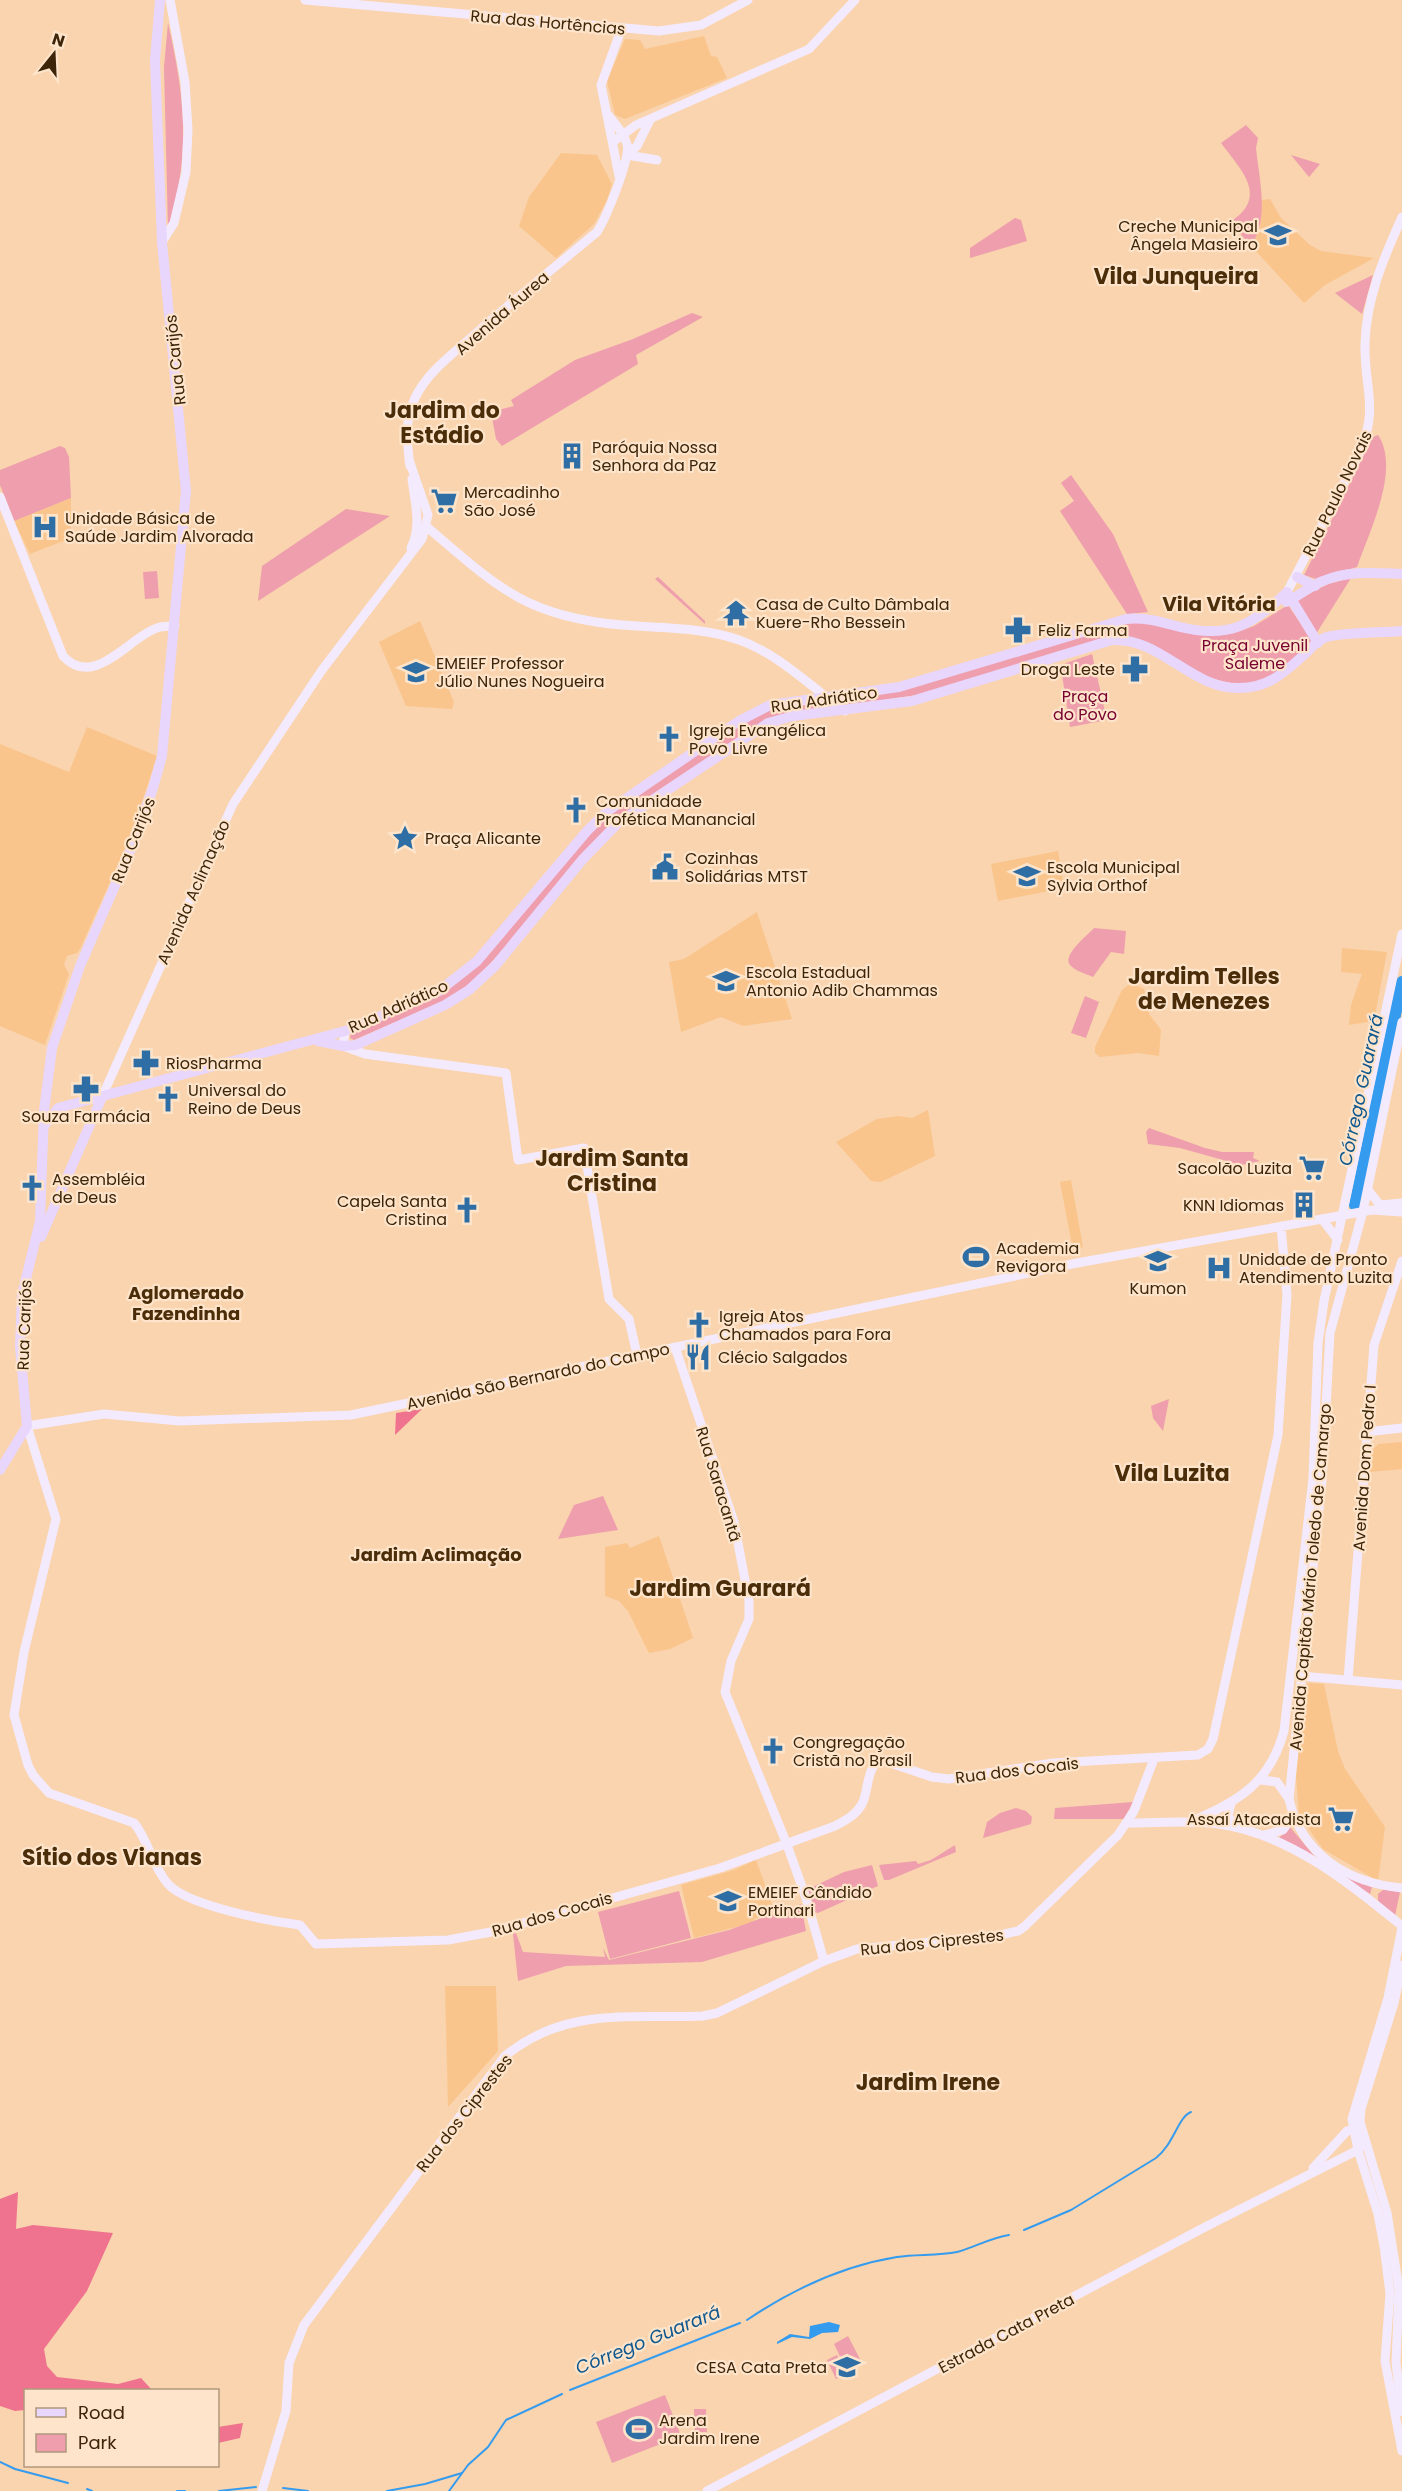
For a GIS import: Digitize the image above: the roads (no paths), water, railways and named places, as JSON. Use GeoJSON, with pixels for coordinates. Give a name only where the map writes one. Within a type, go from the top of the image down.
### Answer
{"type":"FeatureCollection","features":[{"type":"Feature","properties":{"kind":"main road","name":"Rua Carijós"},"geometry":{"type":"LineString","coordinates":[[26,1422],[21,1347],[22,1295],[25,1275],[33,1253],[42,1190],[43,1127],[52,1048],[69,996],[153,788],[162,756],[175,626],[186,474],[162,242],[155,60],[160,0]]}},
{"type":"Feature","properties":{"kind":"main road"},"geometry":{"type":"LineString","coordinates":[[1402,574],[1347,574],[1289,596],[1292,605],[1318,643],[1328,637],[1402,631]]}},
{"type":"Feature","properties":{"kind":"main road"},"geometry":{"type":"LineString","coordinates":[[1297,577],[1315,586]]}},
{"type":"Feature","properties":{"kind":"main road","name":"Rua Adriático"},"geometry":{"type":"LineString","coordinates":[[312,1041],[330,1042],[344,1039],[433,994],[459,977],[490,946],[594,823],[625,798],[756,710],[784,702],[883,691],[1116,621],[1135,618],[1158,620],[1189,629],[1220,631],[1242,627],[1262,616],[1289,596]]}},
{"type":"Feature","properties":{"kind":"main road"},"geometry":{"type":"LineString","coordinates":[[1116,621],[1115,629],[1120,639]]}},
{"type":"Feature","properties":{"kind":"main road","name":"Rua Adriático"},"geometry":{"type":"LineString","coordinates":[[58,1108],[332,1034],[356,1045],[445,1005],[469,990],[516,942],[602,838],[627,816],[768,723],[793,716],[912,701],[1120,639],[1145,646],[1194,676],[1220,686],[1241,688],[1266,685],[1282,675],[1318,643]]}},
{"type":"Feature","properties":{"kind":"main road"},"geometry":{"type":"LineString","coordinates":[[934,677],[936,689],[942,693]]}},
{"type":"Feature","properties":{"kind":"main road"},"geometry":{"type":"LineString","coordinates":[[912,701],[918,690],[913,683]]}},
{"type":"Feature","properties":{"kind":"main road"},"geometry":{"type":"LineString","coordinates":[[43,1127],[58,1108],[50,1103],[46,1091]]}},
{"type":"Feature","properties":{"kind":"main road","name":"Avenida Aclimação"},"geometry":{"type":"LineString","coordinates":[[33,1253],[102,1097]]}},
{"type":"Feature","properties":{"kind":"main road"},"geometry":{"type":"LineString","coordinates":[[42,1190],[51,1194],[61,1194]]}},
{"type":"Feature","properties":{"kind":"main road"},"geometry":{"type":"LineString","coordinates":[[0,1456],[26,1422]]}},
{"type":"Feature","properties":{"kind":"main road"},"geometry":{"type":"LineString","coordinates":[[0,1470],[26,1422]]}},
{"type":"Feature","properties":{"kind":"street"},"geometry":{"type":"LineString","coordinates":[[162,242],[174,223],[183,183],[188,130],[185,82],[170,0]]}},
{"type":"Feature","properties":{"kind":"street","name":"Rua das Hortências"},"geometry":{"type":"LineString","coordinates":[[305,0],[621,30],[659,31],[700,25],[748,0]]}},
{"type":"Feature","properties":{"kind":"street"},"geometry":{"type":"LineString","coordinates":[[613,142],[636,125],[808,49],[855,0]]}},
{"type":"Feature","properties":{"kind":"street","name":"Avenida Áurea"},"geometry":{"type":"LineString","coordinates":[[619,176],[601,80],[621,30]]}},
{"type":"Feature","properties":{"kind":"street"},"geometry":{"type":"LineString","coordinates":[[609,116],[623,136],[628,154]]}},
{"type":"Feature","properties":{"kind":"street","name":"Avenida Áurea"},"geometry":{"type":"LineString","coordinates":[[423,524],[425,505],[409,460],[406,442],[409,416],[421,388],[438,367],[597,232],[610,207],[628,154],[637,146],[651,119]]}},
{"type":"Feature","properties":{"kind":"street"},"geometry":{"type":"LineString","coordinates":[[615,154],[628,154],[657,160]]}},
{"type":"Feature","properties":{"kind":"street","name":"Rua Paulo Novais"},"geometry":{"type":"LineString","coordinates":[[1289,596],[1369,428],[1371,413],[1366,362],[1367,325],[1381,264],[1402,216]]}},
{"type":"Feature","properties":{"kind":"street"},"geometry":{"type":"LineString","coordinates":[[0,497],[55,638],[68,661],[75,666],[93,666],[106,662],[156,628],[175,626]]}},
{"type":"Feature","properties":{"kind":"street"},"geometry":{"type":"LineString","coordinates":[[423,524],[496,587],[537,608],[592,622],[706,632],[733,638],[767,653],[831,696],[845,711]]}},
{"type":"Feature","properties":{"kind":"street","name":"Avenida Aclimação"},"geometry":{"type":"LineString","coordinates":[[102,1097],[233,804],[322,670],[405,561],[423,524]]}},
{"type":"Feature","properties":{"kind":"street","name":"Avenida Capitão Mário Toledo de Camargo"},"geometry":{"type":"LineString","coordinates":[[1190,1822],[1231,1803],[1261,1780],[1280,1747],[1287,1720],[1314,1471],[1318,1343],[1324,1301],[1402,934]]}},
{"type":"Feature","properties":{"kind":"street","name":"Avenida Capitão Mário Toledo de Camargo"},"geometry":{"type":"LineString","coordinates":[[1402,1022],[1368,1191],[1330,1333],[1322,1480],[1289,1799],[1293,1816],[1307,1842],[1324,1859],[1358,1879],[1402,1888]]}},
{"type":"Feature","properties":{"kind":"street"},"geometry":{"type":"LineString","coordinates":[[344,1039],[375,1055],[506,1073],[518,1160],[584,1148],[609,1299],[628,1319],[637,1355]]}},
{"type":"Feature","properties":{"kind":"street"},"geometry":{"type":"LineString","coordinates":[[356,1045],[375,1055]]}},
{"type":"Feature","properties":{"kind":"street"},"geometry":{"type":"LineString","coordinates":[[1368,1191],[1380,1205],[1402,1203]]}},
{"type":"Feature","properties":{"kind":"street","name":"Avenida São Bernardo do Campo"},"geometry":{"type":"LineString","coordinates":[[26,1422],[104,1414],[180,1421],[351,1415],[1077,1263],[1363,1211],[1402,1212]]}},
{"type":"Feature","properties":{"kind":"street"},"geometry":{"type":"LineString","coordinates":[[1322,1219],[1338,1240]]}},
{"type":"Feature","properties":{"kind":"street","name":"Rua dos Cocais"},"geometry":{"type":"LineString","coordinates":[[26,1422],[56,1519],[24,1652],[14,1715],[33,1776],[49,1793],[134,1823],[160,1873],[182,1895],[275,1922],[300,1925],[316,1944],[448,1940],[491,1932],[720,1868],[835,1826],[851,1817],[866,1794],[872,1767],[881,1760],[932,1777],[949,1779],[1053,1763],[1198,1755],[1208,1749],[1213,1739],[1278,1435],[1287,1294],[1281,1226]]}},
{"type":"Feature","properties":{"kind":"street"},"geometry":{"type":"LineString","coordinates":[[1336,1251],[1339,1261],[1348,1264]]}},
{"type":"Feature","properties":{"kind":"street","name":"Avenida Dom Pedro I"},"geometry":{"type":"LineString","coordinates":[[1348,1680],[1375,1339],[1402,1261]]}},
{"type":"Feature","properties":{"kind":"street","name":"Rua Saracantã"},"geometry":{"type":"LineString","coordinates":[[675,1347],[734,1522],[749,1601],[749,1619],[731,1661],[725,1692],[786,1842],[806,1898],[824,1961]]}},
{"type":"Feature","properties":{"kind":"street"},"geometry":{"type":"LineString","coordinates":[[1366,1432],[1402,1428]]}},
{"type":"Feature","properties":{"kind":"street"},"geometry":{"type":"LineString","coordinates":[[1301,1676],[1402,1685]]}},
{"type":"Feature","properties":{"kind":"street"},"geometry":{"type":"LineString","coordinates":[[1154,1759],[1127,1823],[1190,1822],[1234,1827],[1264,1835],[1325,1868],[1373,1902],[1402,1927],[1391,2001]]}},
{"type":"Feature","properties":{"kind":"street"},"geometry":{"type":"LineString","coordinates":[[1261,1780],[1277,1782],[1289,1799]]}},
{"type":"Feature","properties":{"kind":"street"},"geometry":{"type":"LineString","coordinates":[[1231,1803],[1228,1816],[1234,1827]]}},
{"type":"Feature","properties":{"kind":"street"},"geometry":{"type":"LineString","coordinates":[[1264,1835],[1283,1830],[1293,1816]]}},
{"type":"Feature","properties":{"kind":"street","name":"Rua dos Ciprestes"},"geometry":{"type":"LineString","coordinates":[[262,2491],[286,2412],[290,2363],[304,2325],[324,2295],[505,2056],[535,2035],[570,2021],[594,2018],[703,2016],[717,2013],[824,1961],[875,1946],[996,1936],[1018,1931],[1052,1901],[1127,1823]]}},
{"type":"Feature","properties":{"kind":"street"},"geometry":{"type":"LineString","coordinates":[[1373,1902],[1376,1893],[1385,1886]]}},
{"type":"Feature","properties":{"kind":"street"},"geometry":{"type":"LineString","coordinates":[[1402,1965],[1357,2129],[1384,2246],[1390,2293],[1385,2361],[1402,2451]]}},
{"type":"Feature","properties":{"kind":"street"},"geometry":{"type":"LineString","coordinates":[[1391,2001],[1402,2011]]}},
{"type":"Feature","properties":{"kind":"street","name":"Estrada Cata Preta"},"geometry":{"type":"LineString","coordinates":[[1304,2176],[1333,2146],[1357,2129]]}},
{"type":"Feature","properties":{"kind":"street"},"geometry":{"type":"LineString","coordinates":[[1333,2146],[1332,2155],[1336,2160]]}},
{"type":"Feature","properties":{"kind":"street"},"geometry":{"type":"LineString","coordinates":[[1361,2146],[1387,2213],[1399,2289],[1396,2363],[1402,2412]]}},
{"type":"Feature","properties":{"kind":"street","name":"Estrada Cata Preta"},"geometry":{"type":"LineString","coordinates":[[707,2491],[1361,2146]]}},
{"type":"Feature","properties":{"kind":"water"},"geometry":{"type":"Polygon","coordinates":[[[829,2322],[840,2325],[838,2332],[822,2333],[810,2339],[792,2337],[777,2344],[790,2334],[809,2337],[810,2326],[829,2322]]]}},
{"type":"Feature","properties":{"kind":"waterway","name":"Córrego Guarará"},"geometry":{"type":"LineString","coordinates":[[1355,1205],[1402,982]]}},
{"type":"Feature","properties":{"kind":"waterway","name":"Córrego Guarará"},"geometry":{"type":"LineString","coordinates":[[1024,2230],[1071,2210],[1156,2158],[1167,2146],[1183,2119],[1191,2112]]}},
{"type":"Feature","properties":{"kind":"waterway","name":"Córrego Guarará"},"geometry":{"type":"LineString","coordinates":[[747,2320],[782,2298],[818,2280],[856,2266],[897,2257],[957,2252],[1009,2235]]}},
{"type":"Feature","properties":{"kind":"waterway","name":"Córrego Guarará"},"geometry":{"type":"LineString","coordinates":[[570,2390],[740,2323]]}},
{"type":"Feature","properties":{"kind":"waterway","name":"Córrego Guarará"},"geometry":{"type":"LineString","coordinates":[[449,2491],[468,2465],[488,2447],[506,2420],[562,2394]]}},
{"type":"Feature","properties":{"kind":"waterway","name":"Córrego Guarará"},"geometry":{"type":"LineString","coordinates":[[0,2462],[15,2469],[68,2483]]}},
{"type":"Feature","properties":{"kind":"waterway","name":"Córrego Guarará"},"geometry":{"type":"LineString","coordinates":[[387,2491],[425,2484],[462,2473]]}},
{"type":"Feature","properties":{"kind":"waterway","name":"Córrego Guarará"},"geometry":{"type":"LineString","coordinates":[[219,2491],[256,2487]]}},
{"type":"Feature","properties":{"kind":"waterway","name":"Córrego Guarará"},"geometry":{"type":"LineString","coordinates":[[283,2488],[308,2491]]}},
{"type":"Feature","properties":{"kind":"waterway","name":"Córrego Guarará"},"geometry":{"type":"LineString","coordinates":[[87,2489],[92,2491]]}},
{"type":"Feature","properties":{"kind":"waterway","name":"Córrego Guarará"},"geometry":{"type":"LineString","coordinates":[[177,2491],[185,2491]]}},
{"type":"Feature","properties":{"kind":"place","name":"Creche Municipal Ângela Masieiro"},"geometry":{"type":"Point","coordinates":[1278,235]}},
{"type":"Feature","properties":{"kind":"place","name":"Paróquia Nossa Senhora da Paz"},"geometry":{"type":"Point","coordinates":[572,456]}},
{"type":"Feature","properties":{"kind":"place","name":"Mercadinho São José"},"geometry":{"type":"Point","coordinates":[444,501]}},
{"type":"Feature","properties":{"kind":"place","name":"Unidade Básica de Saúde Jardim Alvorada"},"geometry":{"type":"Point","coordinates":[45,527]}},
{"type":"Feature","properties":{"kind":"place","name":"Casa de Culto Dâmbala Kuere-Rho Bessein"},"geometry":{"type":"Point","coordinates":[736,613]}},
{"type":"Feature","properties":{"kind":"place","name":"Feliz Farma"},"geometry":{"type":"Point","coordinates":[1018,630]}},
{"type":"Feature","properties":{"kind":"place","name":"Droga Leste"},"geometry":{"type":"Point","coordinates":[1135,669]}},
{"type":"Feature","properties":{"kind":"place","name":"EMEIEF Professor Júlio Nunes Nogueira"},"geometry":{"type":"Point","coordinates":[416,672]}},
{"type":"Feature","properties":{"kind":"place","name":"Igreja Evangélica Povo Livre"},"geometry":{"type":"Point","coordinates":[669,739]}},
{"type":"Feature","properties":{"kind":"place","name":"Comunidade Profética Manancial"},"geometry":{"type":"Point","coordinates":[576,810]}},
{"type":"Feature","properties":{"kind":"place","name":"Praça Alicante"},"geometry":{"type":"Point","coordinates":[405,838]}},
{"type":"Feature","properties":{"kind":"place","name":"Cozinhas Solidárias MTST"},"geometry":{"type":"Point","coordinates":[665,867]}},
{"type":"Feature","properties":{"kind":"place","name":"Escola Municipal Sylvia Orthof"},"geometry":{"type":"Point","coordinates":[1027,876]}},
{"type":"Feature","properties":{"kind":"place","name":"Escola Estadual Antonio Adib Chammas"},"geometry":{"type":"Point","coordinates":[726,981]}},
{"type":"Feature","properties":{"kind":"place","name":"RiosPharma"},"geometry":{"type":"Point","coordinates":[146,1063]}},
{"type":"Feature","properties":{"kind":"place","name":"Souza Farmácia"},"geometry":{"type":"Point","coordinates":[86,1089]}},
{"type":"Feature","properties":{"kind":"place","name":"Universal do Reino de Deus"},"geometry":{"type":"Point","coordinates":[168,1099]}},
{"type":"Feature","properties":{"kind":"place","name":"Sacolão Luzita"},"geometry":{"type":"Point","coordinates":[1312,1168]}},
{"type":"Feature","properties":{"kind":"place","name":"Assembléia de Deus"},"geometry":{"type":"Point","coordinates":[32,1188]}},
{"type":"Feature","properties":{"kind":"place","name":"KNN Idiomas"},"geometry":{"type":"Point","coordinates":[1304,1205]}},
{"type":"Feature","properties":{"kind":"place","name":"Capela Santa Cristina"},"geometry":{"type":"Point","coordinates":[467,1210]}},
{"type":"Feature","properties":{"kind":"place","name":"Academia Revigora"},"geometry":{"type":"Point","coordinates":[976,1257]}},
{"type":"Feature","properties":{"kind":"place","name":"Kumon"},"geometry":{"type":"Point","coordinates":[1158,1261]}},
{"type":"Feature","properties":{"kind":"place","name":"Unidade de Pronto Atendimento Luzita"},"geometry":{"type":"Point","coordinates":[1219,1268]}},
{"type":"Feature","properties":{"kind":"place","name":"Igreja Atos Chamados para Fora"},"geometry":{"type":"Point","coordinates":[699,1325]}},
{"type":"Feature","properties":{"kind":"place","name":"Clécio Salgados"},"geometry":{"type":"Point","coordinates":[698,1357]}},
{"type":"Feature","properties":{"kind":"place","name":"Congregação Cristã no Brasil"},"geometry":{"type":"Point","coordinates":[773,1751]}},
{"type":"Feature","properties":{"kind":"place","name":"Assaí Atacadista"},"geometry":{"type":"Point","coordinates":[1341,1819]}},
{"type":"Feature","properties":{"kind":"place","name":"EMEIEF Cândido Portinari"},"geometry":{"type":"Point","coordinates":[728,1901]}},
{"type":"Feature","properties":{"kind":"place","name":"CESA Cata Preta"},"geometry":{"type":"Point","coordinates":[847,2367]}},
{"type":"Feature","properties":{"kind":"place","name":"Arena Jardim Irene"},"geometry":{"type":"Point","coordinates":[639,2429]}},
{"type":"Feature","properties":{"kind":"district","name":"Vila Junqueira"},"geometry":{"type":"Point","coordinates":[1176,276]}},
{"type":"Feature","properties":{"kind":"district","name":"Jardim do Estádio"},"geometry":{"type":"Point","coordinates":[442,422]}},
{"type":"Feature","properties":{"kind":"district","name":"Vila Vitória"},"geometry":{"type":"Point","coordinates":[1219,604]}},
{"type":"Feature","properties":{"kind":"district","name":"Jardim Telles de Menezes"},"geometry":{"type":"Point","coordinates":[1204,988]}},
{"type":"Feature","properties":{"kind":"district","name":"Jardim Santa Cristina"},"geometry":{"type":"Point","coordinates":[612,1170]}},
{"type":"Feature","properties":{"kind":"district","name":"Aglomerado Fazendinha"},"geometry":{"type":"Point","coordinates":[186,1303]}},
{"type":"Feature","properties":{"kind":"district","name":"Vila Luzita"},"geometry":{"type":"Point","coordinates":[1172,1473]}},
{"type":"Feature","properties":{"kind":"district","name":"Jardim Aclimação"},"geometry":{"type":"Point","coordinates":[436,1555]}},
{"type":"Feature","properties":{"kind":"district","name":"Jardim Guarará"},"geometry":{"type":"Point","coordinates":[720,1588]}},
{"type":"Feature","properties":{"kind":"district","name":"Sítio dos Vianas"},"geometry":{"type":"Point","coordinates":[112,1857]}},
{"type":"Feature","properties":{"kind":"district","name":"Jardim Irene"},"geometry":{"type":"Point","coordinates":[928,2082]}},
{"type":"Feature","properties":{"kind":"park label","name":"Praça Juvenil Saleme"},"geometry":{"type":"Point","coordinates":[1255,654]}},
{"type":"Feature","properties":{"kind":"park label","name":"Praça do Povo"},"geometry":{"type":"Point","coordinates":[1085,705]}}]}
